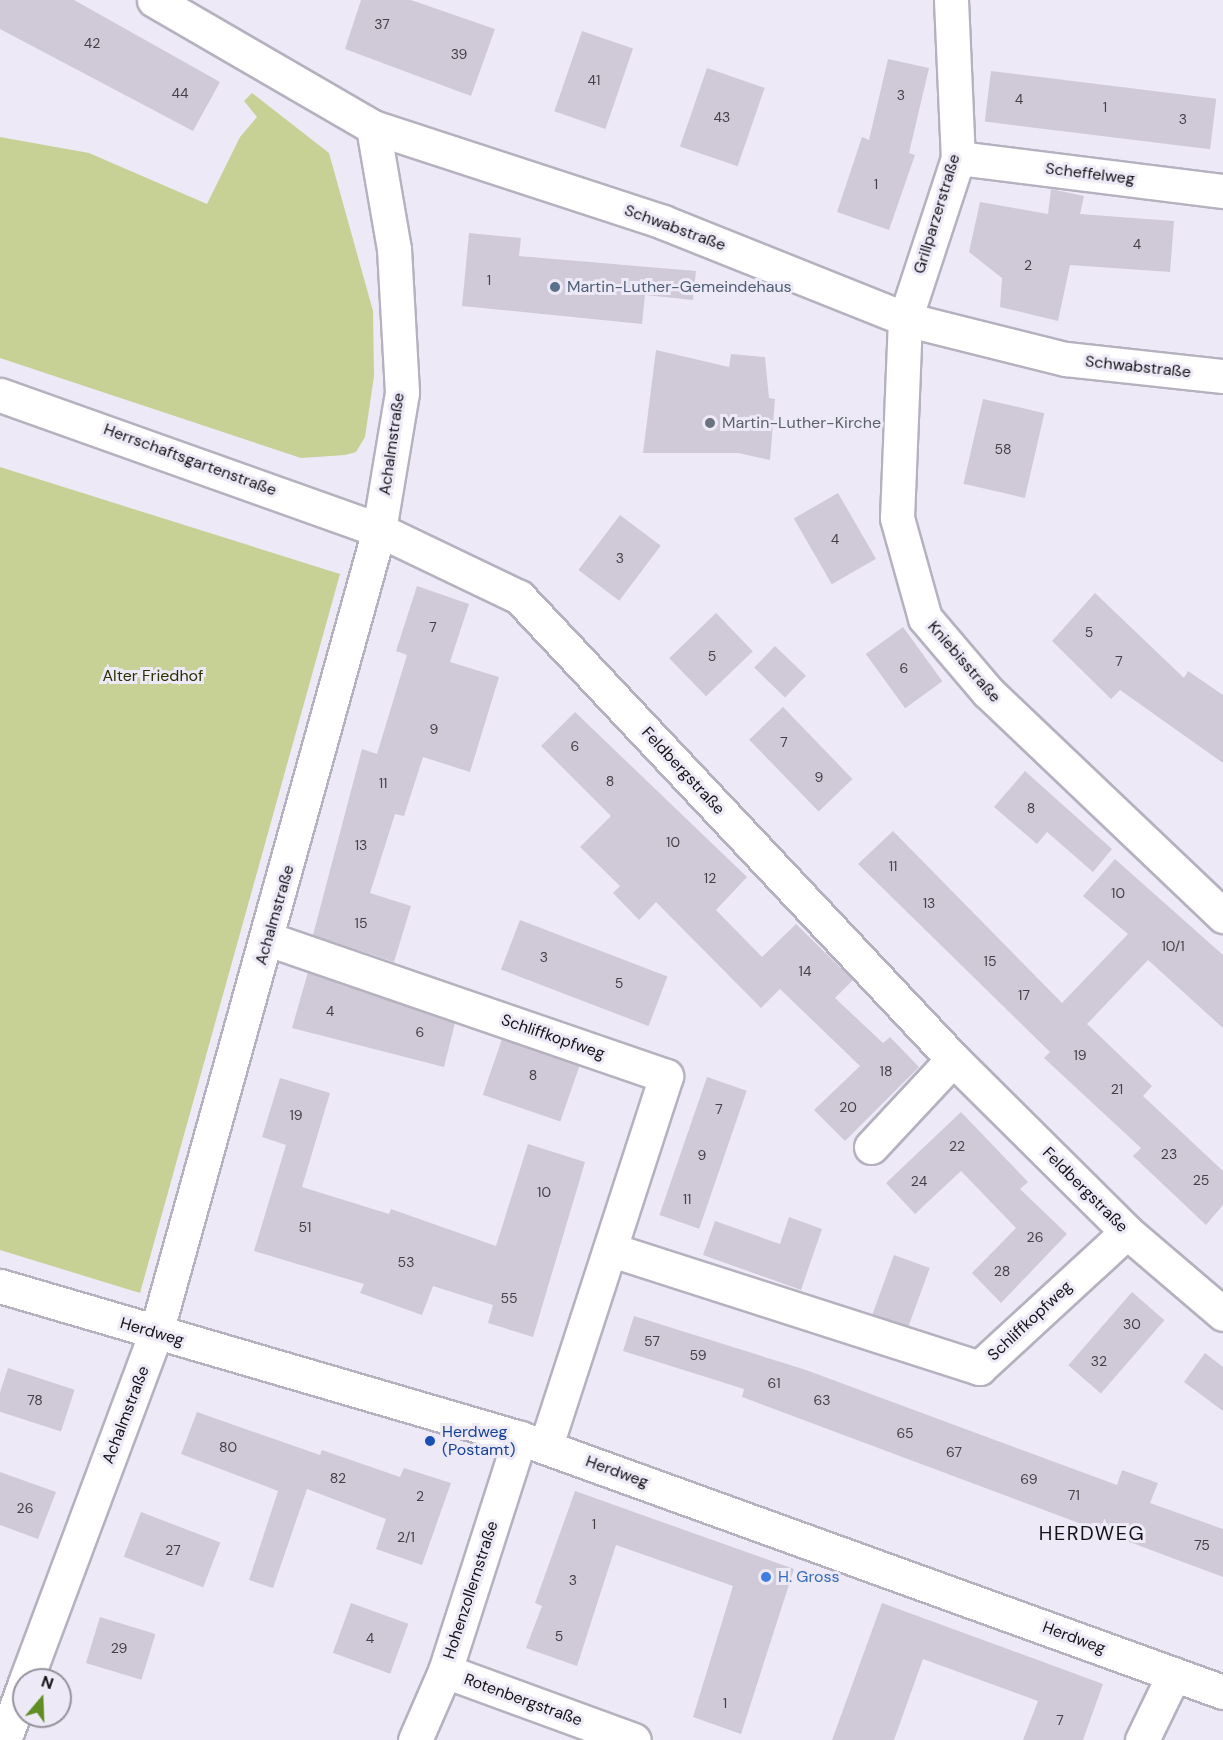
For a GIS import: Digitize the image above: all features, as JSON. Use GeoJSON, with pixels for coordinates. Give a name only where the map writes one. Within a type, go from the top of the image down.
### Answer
{"type":"FeatureCollection","features":[{"type":"Feature","properties":{"kind":"street","name":"Schwabstraße"},"geometry":{"type":"LineString","coordinates":[[154,0],[372,127],[663,222],[905,319],[1066,359],[1223,376]]}},
{"type":"Feature","properties":{"kind":"street","name":"Grillparzerstraße"},"geometry":{"type":"LineString","coordinates":[[905,319],[958,158],[951,0]]}},
{"type":"Feature","properties":{"kind":"street","name":"Achalmstraße"},"geometry":{"type":"LineString","coordinates":[[30,1668],[156,1333],[379,530],[402,392],[394,249],[372,127]]}},
{"type":"Feature","properties":{"kind":"street","name":"Scheffelweg"},"geometry":{"type":"LineString","coordinates":[[958,158],[1223,191]]}},
{"type":"Feature","properties":{"kind":"street","name":"Kniebisstraße"},"geometry":{"type":"LineString","coordinates":[[905,319],[897,518],[925,618],[988,692],[1223,916]]}},
{"type":"Feature","properties":{"kind":"street","name":"Herrschaftsgartenstraße"},"geometry":{"type":"LineString","coordinates":[[0,395],[379,530]]}},
{"type":"Feature","properties":{"kind":"street","name":"Feldbergstraße"},"geometry":{"type":"LineString","coordinates":[[379,530],[519,597],[953,1059],[1127,1232],[1223,1314]]}},
{"type":"Feature","properties":{"kind":"street","name":"Schliffkopfweg"},"geometry":{"type":"LineString","coordinates":[[267,939],[666,1076],[612,1250],[533,1442]]}},
{"type":"Feature","properties":{"kind":"street"},"geometry":{"type":"LineString","coordinates":[[871,1147],[953,1059]]}},
{"type":"Feature","properties":{"kind":"street","name":"Schliffkopfweg"},"geometry":{"type":"LineString","coordinates":[[612,1250],[979,1368],[1127,1232]]}},
{"type":"Feature","properties":{"kind":"street","name":"Herdweg"},"geometry":{"type":"LineString","coordinates":[[0,1286],[533,1442],[1223,1692]]}},
{"type":"Feature","properties":{"kind":"street","name":"Hohenzollernstraße"},"geometry":{"type":"LineString","coordinates":[[415,1740],[445,1671],[533,1442]]}},
{"type":"Feature","properties":{"kind":"street","name":"Rotenbergstraße"},"geometry":{"type":"LineString","coordinates":[[445,1671],[634,1740]]}},
{"type":"Feature","properties":{"kind":"street"},"geometry":{"type":"LineString","coordinates":[[1142,1740],[1174,1674]]}},
{"type":"Feature","properties":{"kind":"street"},"geometry":{"type":"LineString","coordinates":[[4,1740],[12,1718]]}},
{"type":"Feature","properties":{"kind":"green space"},"geometry":{"type":"Polygon","coordinates":[[[252,93],[329,153],[373,311],[374,376],[365,437],[356,452],[301,458],[0,358],[0,137],[89,153],[207,204],[240,137],[257,117],[244,101],[252,93]]]}},
{"type":"Feature","properties":{"kind":"green space","name":"Alter Friedhof"},"geometry":{"type":"Polygon","coordinates":[[[0,467],[340,574],[140,1293],[0,1250],[0,467]]]}},
{"type":"Feature","properties":{"kind":"building"},"geometry":{"type":"Polygon","coordinates":[[[0,0],[74,0],[220,82],[193,131],[0,29],[0,0]]]}},
{"type":"Feature","properties":{"kind":"building"},"geometry":{"type":"Polygon","coordinates":[[[361,0],[411,0],[495,29],[471,96],[345,49],[361,0]]]}},
{"type":"Feature","properties":{"kind":"building"},"geometry":{"type":"Polygon","coordinates":[[[582,31],[633,49],[605,129],[554,111],[582,31]]]}},
{"type":"Feature","properties":{"kind":"building"},"geometry":{"type":"Polygon","coordinates":[[[888,59],[929,68],[909,153],[915,155],[889,230],[837,212],[862,137],[869,140],[888,59]]]}},
{"type":"Feature","properties":{"kind":"building"},"geometry":{"type":"Polygon","coordinates":[[[707,68],[765,88],[738,166],[680,146],[707,68]]]}},
{"type":"Feature","properties":{"kind":"building"},"geometry":{"type":"Polygon","coordinates":[[[991,71],[1216,99],[1210,149],[985,122],[991,71]]]}},
{"type":"Feature","properties":{"kind":"building"},"geometry":{"type":"Polygon","coordinates":[[[1051,189],[1084,196],[1080,214],[1174,221],[1170,272],[1070,265],[1058,321],[1000,307],[1002,278],[969,252],[980,202],[1048,214],[1051,189]]]}},
{"type":"Feature","properties":{"kind":"building","name":"Martin-Luther-Gemeindehaus"},"geometry":{"type":"Polygon","coordinates":[[[469,233],[521,238],[519,256],[696,271],[693,300],[645,295],[642,324],[462,306],[469,233]]]}},
{"type":"Feature","properties":{"kind":"building","name":"Martin-Luther-Kirche"},"geometry":{"type":"Polygon","coordinates":[[[656,350],[729,367],[731,354],[765,357],[769,398],[775,399],[770,460],[738,453],[643,453],[656,350]]]}},
{"type":"Feature","properties":{"kind":"building"},"geometry":{"type":"Polygon","coordinates":[[[983,399],[1044,413],[1025,498],[963,484],[983,399]]]}},
{"type":"Feature","properties":{"kind":"building"},"geometry":{"type":"Polygon","coordinates":[[[838,493],[876,559],[832,584],[794,518],[838,493]]]}},
{"type":"Feature","properties":{"kind":"building"},"geometry":{"type":"Polygon","coordinates":[[[620,515],[661,546],[619,601],[578,570],[620,515]]]}},
{"type":"Feature","properties":{"kind":"building"},"geometry":{"type":"Polygon","coordinates":[[[417,586],[469,604],[450,662],[499,677],[470,772],[423,757],[404,816],[395,814],[370,893],[411,906],[394,962],[313,935],[362,749],[377,754],[407,655],[396,651],[417,586]]]}},
{"type":"Feature","properties":{"kind":"building"},"geometry":{"type":"Polygon","coordinates":[[[1095,593],[1184,678],[1188,671],[1223,695],[1223,763],[1120,690],[1111,699],[1052,641],[1095,593]]]}},
{"type":"Feature","properties":{"kind":"building"},"geometry":{"type":"Polygon","coordinates":[[[716,613],[753,651],[706,696],[669,658],[716,613]]]}},
{"type":"Feature","properties":{"kind":"building"},"geometry":{"type":"Polygon","coordinates":[[[903,627],[942,681],[905,708],[866,654],[903,627]]]}},
{"type":"Feature","properties":{"kind":"building"},"geometry":{"type":"Polygon","coordinates":[[[775,646],[806,676],[785,697],[754,668],[775,646]]]}},
{"type":"Feature","properties":{"kind":"building"},"geometry":{"type":"Polygon","coordinates":[[[783,707],[852,779],[819,812],[749,740],[783,707]]]}},
{"type":"Feature","properties":{"kind":"building"},"geometry":{"type":"Polygon","coordinates":[[[575,712],[747,877],[716,910],[762,957],[796,924],[853,980],[835,998],[883,1043],[890,1037],[919,1067],[845,1141],[814,1110],[860,1066],[780,989],[761,1008],[656,902],[639,920],[613,893],[620,886],[580,847],[611,816],[541,746],[575,712]]]}},
{"type":"Feature","properties":{"kind":"building"},"geometry":{"type":"Polygon","coordinates":[[[1025,771],[1112,849],[1093,872],[1047,832],[1037,844],[994,807],[1025,771]]]}},
{"type":"Feature","properties":{"kind":"building"},"geometry":{"type":"Polygon","coordinates":[[[893,831],[1062,1003],[1128,934],[1083,896],[1115,859],[1223,955],[1223,1028],[1148,960],[1087,1024],[1152,1086],[1143,1096],[1223,1171],[1223,1205],[1206,1225],[1133,1156],[1141,1148],[1044,1058],[1050,1052],[858,864],[893,831]]]}},
{"type":"Feature","properties":{"kind":"building"},"geometry":{"type":"Polygon","coordinates":[[[520,920],[668,977],[649,1026],[501,969],[520,920]]]}},
{"type":"Feature","properties":{"kind":"building"},"geometry":{"type":"Polygon","coordinates":[[[308,972],[455,1023],[444,1067],[292,1028],[308,972]]]}},
{"type":"Feature","properties":{"kind":"building"},"geometry":{"type":"Polygon","coordinates":[[[502,1039],[580,1066],[560,1121],[483,1095],[502,1039]]]}},
{"type":"Feature","properties":{"kind":"building"},"geometry":{"type":"Polygon","coordinates":[[[707,1077],[747,1091],[699,1229],[659,1215],[707,1077]]]}},
{"type":"Feature","properties":{"kind":"building"},"geometry":{"type":"Polygon","coordinates":[[[280,1078],[330,1093],[302,1187],[389,1214],[391,1209],[496,1246],[528,1144],[585,1162],[533,1337],[488,1323],[493,1305],[433,1286],[422,1315],[360,1293],[364,1284],[254,1251],[286,1145],[262,1137],[280,1078]]]}},
{"type":"Feature","properties":{"kind":"building"},"geometry":{"type":"Polygon","coordinates":[[[961,1112],[1028,1182],[1020,1189],[1067,1234],[1001,1303],[972,1273],[1016,1228],[961,1171],[915,1214],[886,1183],[961,1112]]]}},
{"type":"Feature","properties":{"kind":"building"},"geometry":{"type":"Polygon","coordinates":[[[789,1217],[822,1229],[801,1290],[703,1255],[715,1221],[780,1244],[789,1217]]]}},
{"type":"Feature","properties":{"kind":"building"},"geometry":{"type":"Polygon","coordinates":[[[894,1255],[930,1268],[908,1327],[872,1314],[894,1255]]]}},
{"type":"Feature","properties":{"kind":"building"},"geometry":{"type":"Polygon","coordinates":[[[1132,1292],[1164,1320],[1101,1393],[1068,1365],[1132,1292]]]}},
{"type":"Feature","properties":{"kind":"building"},"geometry":{"type":"Polygon","coordinates":[[[634,1316],[806,1370],[1117,1485],[1122,1470],[1158,1483],[1150,1503],[1223,1529],[1223,1577],[742,1397],[744,1389],[623,1351],[634,1316]]]}},
{"type":"Feature","properties":{"kind":"building"},"geometry":{"type":"Polygon","coordinates":[[[1205,1353],[1223,1367],[1223,1411],[1184,1382],[1205,1353]]]}},
{"type":"Feature","properties":{"kind":"building"},"geometry":{"type":"Polygon","coordinates":[[[8,1368],[75,1390],[61,1431],[0,1412],[0,1393],[8,1368]]]}},
{"type":"Feature","properties":{"kind":"building"},"geometry":{"type":"Polygon","coordinates":[[[197,1412],[320,1455],[322,1450],[400,1477],[404,1468],[451,1483],[422,1565],[376,1549],[386,1519],[307,1489],[273,1588],[249,1580],[278,1491],[181,1454],[197,1412]]]}},
{"type":"Feature","properties":{"kind":"building"},"geometry":{"type":"Polygon","coordinates":[[[0,1472],[56,1492],[38,1539],[0,1525],[0,1472]]]}},
{"type":"Feature","properties":{"kind":"building"},"geometry":{"type":"Polygon","coordinates":[[[575,1491],[794,1569],[741,1734],[693,1717],[733,1586],[616,1545],[577,1666],[526,1648],[542,1606],[535,1603],[575,1491]]]}},
{"type":"Feature","properties":{"kind":"building"},"geometry":{"type":"Polygon","coordinates":[[[141,1512],[220,1542],[203,1587],[124,1557],[141,1512]]]}},
{"type":"Feature","properties":{"kind":"building"},"geometry":{"type":"Polygon","coordinates":[[[351,1603],[408,1624],[390,1674],[333,1653],[351,1603]]]}},
{"type":"Feature","properties":{"kind":"building"},"geometry":{"type":"Polygon","coordinates":[[[882,1603],[1103,1684],[1083,1740],[1023,1740],[1038,1701],[923,1659],[894,1740],[832,1740],[882,1603]]]}},
{"type":"Feature","properties":{"kind":"building"},"geometry":{"type":"Polygon","coordinates":[[[100,1617],[155,1634],[141,1680],[86,1663],[100,1617]]]}},
{"type":"Feature","properties":{"kind":"place","name":"Martin-Luther-Gemeindehaus"},"geometry":{"type":"Point","coordinates":[555,287]}},
{"type":"Feature","properties":{"kind":"place","name":"Martin-Luther-Kirche"},"geometry":{"type":"Point","coordinates":[710,423]}},
{"type":"Feature","properties":{"kind":"place","name":"Herdweg (Postamt)"},"geometry":{"type":"Point","coordinates":[430,1441]}},
{"type":"Feature","properties":{"kind":"place","name":"H. Gross"},"geometry":{"type":"Point","coordinates":[766,1577]}},
{"type":"Feature","properties":{"kind":"district","name":"HERDWEG"},"geometry":{"type":"Point","coordinates":[1092,1533]}}]}
